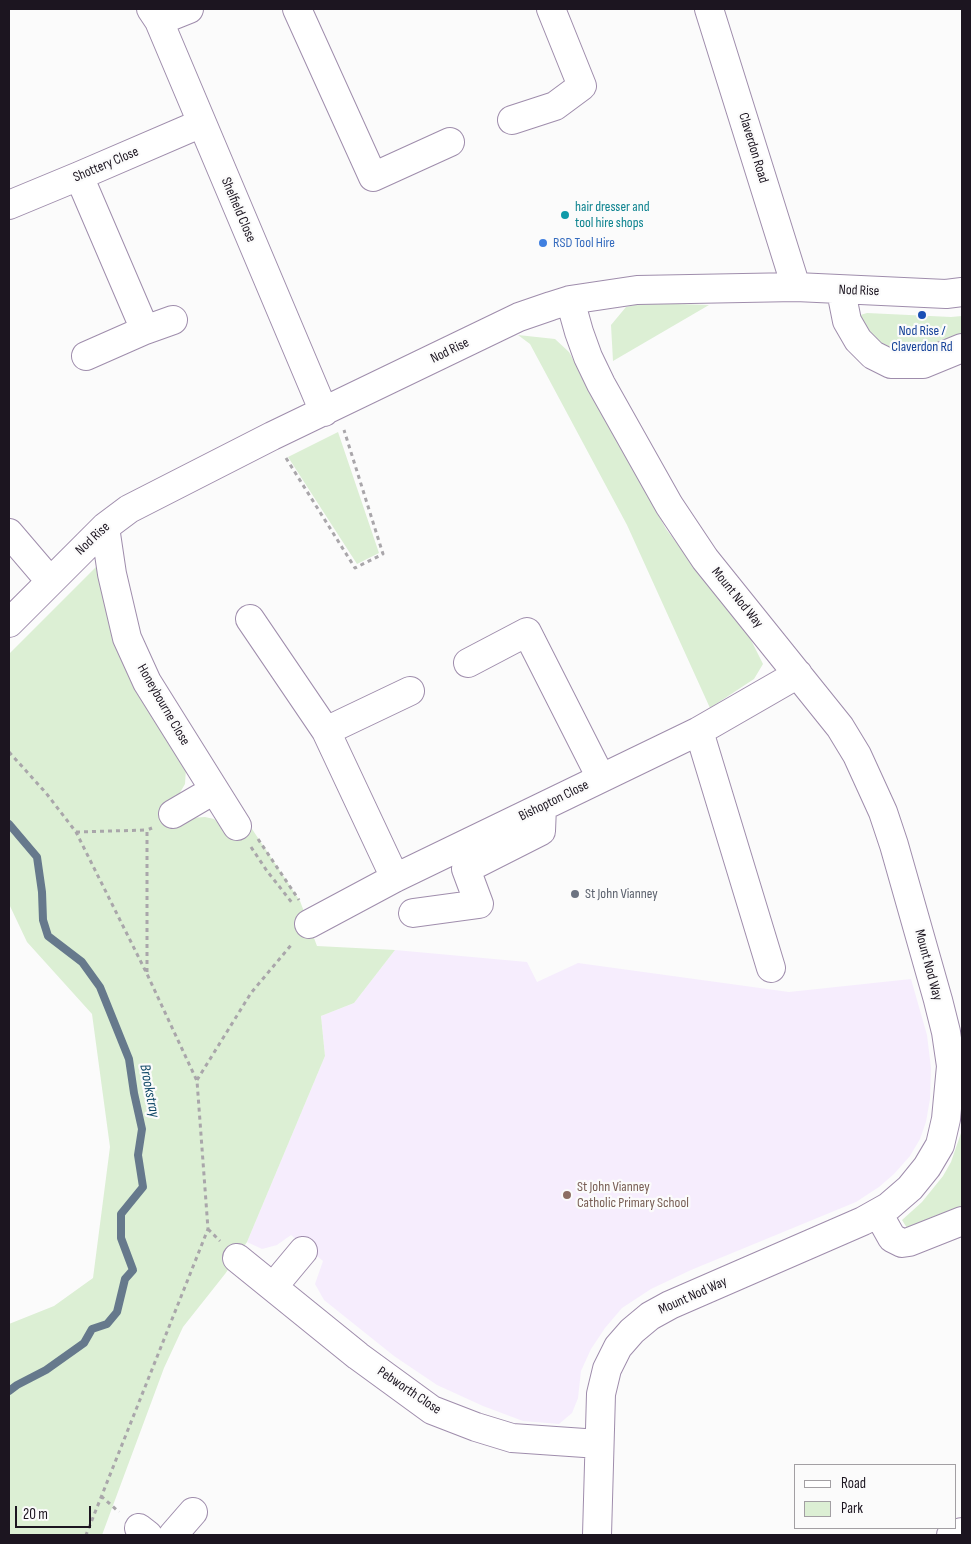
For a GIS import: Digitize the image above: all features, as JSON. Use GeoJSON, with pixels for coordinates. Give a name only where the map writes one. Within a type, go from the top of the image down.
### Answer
{"type":"FeatureCollection","features":[{"type":"Feature","properties":{"kind":"street"},"geometry":{"type":"LineString","coordinates":[[155,15],[189,9]]}},
{"type":"Feature","properties":{"kind":"street"},"geometry":{"type":"LineString","coordinates":[[297,9],[373,177],[450,142]]}},
{"type":"Feature","properties":{"kind":"street"},"geometry":{"type":"LineString","coordinates":[[512,120],[554,106],[582,86],[551,9]]}},
{"type":"Feature","properties":{"kind":"street","name":"Claverdon Road"},"geometry":{"type":"LineString","coordinates":[[709,9],[796,288]]}},
{"type":"Feature","properties":{"kind":"street","name":"Shelfield Close"},"geometry":{"type":"LineString","coordinates":[[155,15],[330,409]]}},
{"type":"Feature","properties":{"kind":"street","name":"Shottery Close"},"geometry":{"type":"LineString","coordinates":[[9,204],[80,176],[202,123]]}},
{"type":"Feature","properties":{"kind":"street"},"geometry":{"type":"LineString","coordinates":[[80,176],[145,330]]}},
{"type":"Feature","properties":{"kind":"street","name":"Nod Rise"},"geometry":{"type":"LineString","coordinates":[[9,623],[105,527],[144,500],[272,436],[519,318],[570,300],[637,290],[796,288],[946,294],[962,292]]}},
{"type":"Feature","properties":{"kind":"street"},"geometry":{"type":"LineString","coordinates":[[841,291],[848,321],[858,340],[873,355],[891,364],[923,364],[962,348]]}},
{"type":"Feature","properties":{"kind":"street","name":"Mount Nod Way"},"geometry":{"type":"LineString","coordinates":[[570,300],[579,332],[592,366],[669,505],[705,559],[840,727],[857,755],[871,783],[951,1003],[946,1032],[951,1066],[946,1119],[940,1145],[927,1167],[910,1188],[878,1213],[650,1316],[618,1347],[607,1369],[601,1394],[597,1535]]}},
{"type":"Feature","properties":{"kind":"street"},"geometry":{"type":"LineString","coordinates":[[86,356],[145,330],[174,320]]}},
{"type":"Feature","properties":{"kind":"street","name":"Honeybourne Close"},"geometry":{"type":"LineString","coordinates":[[105,527],[112,574],[126,638],[147,682],[237,826]]}},
{"type":"Feature","properties":{"kind":"street"},"geometry":{"type":"LineString","coordinates":[[9,534],[50,581]]}},
{"type":"Feature","properties":{"kind":"street"},"geometry":{"type":"LineString","coordinates":[[250,619],[326,732],[395,878]]}},
{"type":"Feature","properties":{"kind":"street"},"geometry":{"type":"LineString","coordinates":[[468,663],[527,632],[601,778]]}},
{"type":"Feature","properties":{"kind":"street","name":"Bishopton Close"},"geometry":{"type":"LineString","coordinates":[[309,924],[395,878],[699,730],[798,674]]}},
{"type":"Feature","properties":{"kind":"street"},"geometry":{"type":"LineString","coordinates":[[326,732],[410,692]]}},
{"type":"Feature","properties":{"kind":"street"},"geometry":{"type":"LineString","coordinates":[[699,730],[771,968]]}},
{"type":"Feature","properties":{"kind":"street"},"geometry":{"type":"LineString","coordinates":[[173,814],[214,790]]}},
{"type":"Feature","properties":{"kind":"street"},"geometry":{"type":"LineString","coordinates":[[413,913],[479,904],[466,869],[541,831],[542,807]]}},
{"type":"Feature","properties":{"kind":"street"},"geometry":{"type":"LineString","coordinates":[[878,1213],[892,1238],[902,1243],[962,1221]]}},
{"type":"Feature","properties":{"kind":"street"},"geometry":{"type":"LineString","coordinates":[[273,1287],[303,1251]]}},
{"type":"Feature","properties":{"kind":"street","name":"Pebworth Close"},"geometry":{"type":"LineString","coordinates":[[237,1258],[358,1356],[432,1410],[476,1427],[512,1438],[599,1444]]}},
{"type":"Feature","properties":{"kind":"street"},"geometry":{"type":"LineString","coordinates":[[174,1535],[194,1512]]}},
{"type":"Feature","properties":{"kind":"street"},"geometry":{"type":"LineString","coordinates":[[951,1535],[962,1532]]}},
{"type":"Feature","properties":{"kind":"path"},"geometry":{"type":"LineString","coordinates":[[272,436],[355,568],[383,554],[330,409]]}},
{"type":"Feature","properties":{"kind":"path"},"geometry":{"type":"LineString","coordinates":[[9,752],[46,793],[76,832],[197,1081],[208,1229],[86,1535]]}},
{"type":"Feature","properties":{"kind":"path"},"geometry":{"type":"LineString","coordinates":[[76,832],[148,830],[173,814]]}},
{"type":"Feature","properties":{"kind":"path"},"geometry":{"type":"LineString","coordinates":[[246,820],[300,901],[309,924],[267,871],[237,826],[246,820]]}},
{"type":"Feature","properties":{"kind":"path"},"geometry":{"type":"LineString","coordinates":[[146,974],[148,830]]}},
{"type":"Feature","properties":{"kind":"path"},"geometry":{"type":"LineString","coordinates":[[197,1081],[251,993],[309,924]]}},
{"type":"Feature","properties":{"kind":"shaded area","name":"St John Vianney Catholic Primary School"},"geometry":{"type":"Polygon","coordinates":[[[395,950],[527,962],[537,982],[578,963],[789,992],[911,979],[927,1035],[931,1068],[930,1099],[926,1122],[920,1139],[910,1156],[879,1187],[856,1202],[691,1270],[651,1289],[622,1308],[591,1349],[581,1371],[578,1398],[572,1413],[559,1424],[523,1421],[483,1406],[437,1385],[394,1356],[324,1300],[315,1284],[323,1261],[291,1235],[277,1245],[262,1249],[247,1242],[325,1056],[321,1016],[354,1003],[395,950]]]}},
{"type":"Feature","properties":{"kind":"green space"},"geometry":{"type":"Polygon","coordinates":[[[644,303],[709,305],[613,361],[611,325],[626,307],[644,303]]]}},
{"type":"Feature","properties":{"kind":"green space"},"geometry":{"type":"Polygon","coordinates":[[[867,313],[962,316],[962,339],[911,359],[873,345],[857,316],[867,313]]]}},
{"type":"Feature","properties":{"kind":"green space"},"geometry":{"type":"Polygon","coordinates":[[[518,335],[555,339],[569,352],[666,529],[750,638],[763,664],[754,679],[710,708],[627,525],[530,344],[518,335]]]}},
{"type":"Feature","properties":{"kind":"green space"},"geometry":{"type":"Polygon","coordinates":[[[338,432],[379,553],[357,564],[288,457],[338,432]]]}},
{"type":"Feature","properties":{"kind":"green space"},"geometry":{"type":"Polygon","coordinates":[[[100,563],[186,768],[185,784],[178,796],[190,818],[205,817],[214,819],[221,825],[246,820],[300,901],[317,946],[395,950],[354,1003],[321,1016],[325,1056],[247,1242],[225,1274],[183,1327],[164,1368],[102,1535],[9,1535],[9,1324],[54,1306],[93,1278],[110,1147],[92,1014],[27,942],[9,904],[9,654],[100,563]]]}},
{"type":"Feature","properties":{"kind":"green space"},"geometry":{"type":"Polygon","coordinates":[[[962,1130],[962,1211],[907,1228],[902,1220],[922,1202],[943,1176],[951,1162],[962,1130]]]}},
{"type":"Feature","properties":{"kind":"waterway","name":"Brookstray"},"geometry":{"type":"LineString","coordinates":[[9,824],[37,857],[42,892],[43,920],[48,936],[82,962],[100,987],[129,1059],[142,1129],[138,1155],[143,1187],[121,1214],[121,1238],[133,1270],[125,1279],[117,1312],[107,1324],[92,1329],[84,1343],[46,1370],[9,1391]]}},
{"type":"Feature","properties":{"kind":"place","name":"hair dresser and tool hire shops"},"geometry":{"type":"Point","coordinates":[565,215]}},
{"type":"Feature","properties":{"kind":"place","name":"RSD Tool Hire"},"geometry":{"type":"Point","coordinates":[543,243]}},
{"type":"Feature","properties":{"kind":"place","name":"Nod Rise / Claverdon Rd"},"geometry":{"type":"Point","coordinates":[922,315]}},
{"type":"Feature","properties":{"kind":"place","name":"St John Vianney"},"geometry":{"type":"Point","coordinates":[575,894]}},
{"type":"Feature","properties":{"kind":"place","name":"St John Vianney Catholic Primary School"},"geometry":{"type":"Point","coordinates":[567,1195]}}]}
